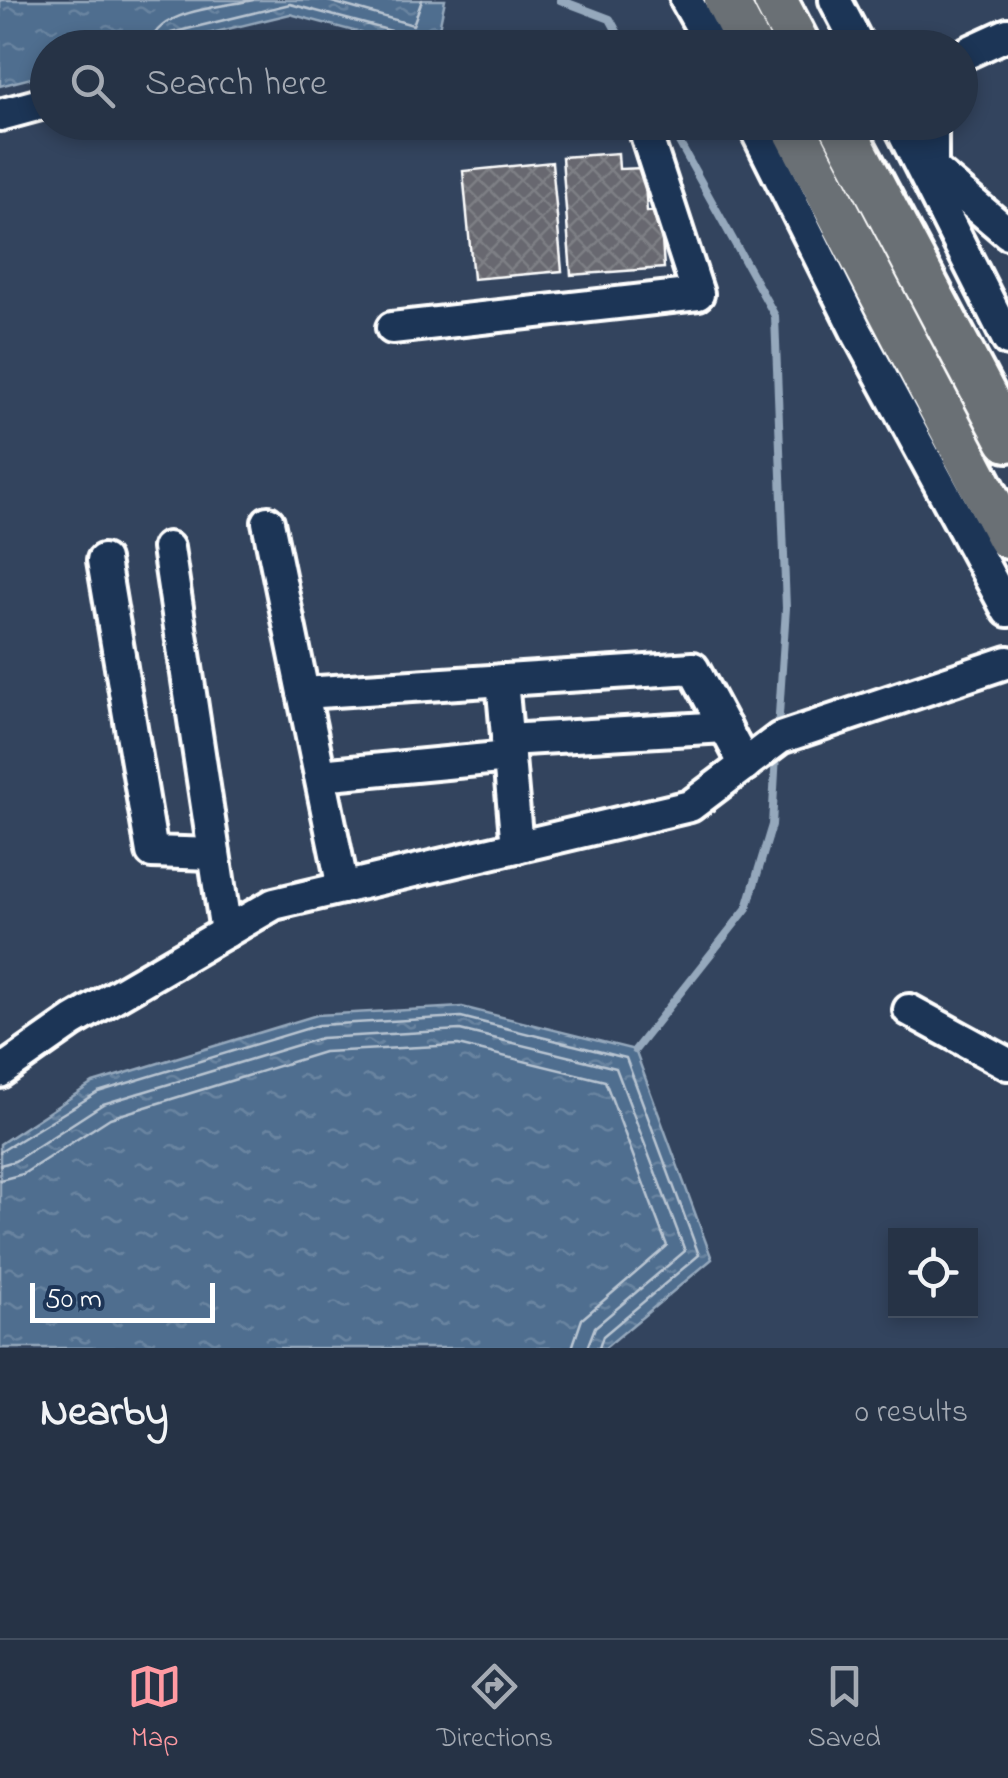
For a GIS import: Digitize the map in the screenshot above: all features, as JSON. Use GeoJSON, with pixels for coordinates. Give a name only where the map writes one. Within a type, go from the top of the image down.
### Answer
{"type":"FeatureCollection","features":[{"type":"Feature","properties":{"kind":"highway"},"geometry":{"type":"LineString","coordinates":[[726,0],[742,30]]}},
{"type":"Feature","properties":{"kind":"highway"},"geometry":{"type":"LineString","coordinates":[[775,0],[791,30]]}},
{"type":"Feature","properties":{"kind":"highway"},"geometry":{"type":"LineString","coordinates":[[800,140],[1008,537]]}},
{"type":"Feature","properties":{"kind":"highway"},"geometry":{"type":"LineString","coordinates":[[850,140],[1008,440]]}},
{"type":"Feature","properties":{"kind":"street"},"geometry":{"type":"LineString","coordinates":[[686,0],[703,30]]}},
{"type":"Feature","properties":{"kind":"street"},"geometry":{"type":"LineString","coordinates":[[836,0],[851,30]]}},
{"type":"Feature","properties":{"kind":"street"},"geometry":{"type":"LineString","coordinates":[[978,48],[1008,34]]}},
{"type":"Feature","properties":{"kind":"street"},"geometry":{"type":"LineString","coordinates":[[0,115],[30,107]]}},
{"type":"Feature","properties":{"kind":"street"},"geometry":{"type":"LineString","coordinates":[[392,328],[698,294],[648,140]]}},
{"type":"Feature","properties":{"kind":"street"},"geometry":{"type":"LineString","coordinates":[[761,140],[856,330],[1008,611]]}},
{"type":"Feature","properties":{"kind":"street"},"geometry":{"type":"LineString","coordinates":[[909,140],[1008,340]]}},
{"type":"Feature","properties":{"kind":"street"},"geometry":{"type":"LineString","coordinates":[[922,160],[927,140]]}},
{"type":"Feature","properties":{"kind":"street"},"geometry":{"type":"LineString","coordinates":[[922,160],[1008,233]]}},
{"type":"Feature","properties":{"kind":"street"},"geometry":{"type":"LineString","coordinates":[[268,522],[344,888]]}},
{"type":"Feature","properties":{"kind":"street"},"geometry":{"type":"LineString","coordinates":[[168,548],[226,932]]}},
{"type":"Feature","properties":{"kind":"street"},"geometry":{"type":"LineString","coordinates":[[103,560],[152,852],[214,854]]}},
{"type":"Feature","properties":{"kind":"street"},"geometry":{"type":"LineString","coordinates":[[0,1072],[73,1021],[274,904],[690,806],[762,751],[1008,662]]}},
{"type":"Feature","properties":{"kind":"street"},"geometry":{"type":"LineString","coordinates":[[303,693],[693,668],[725,727],[762,751]]}},
{"type":"Feature","properties":{"kind":"street"},"geometry":{"type":"LineString","coordinates":[[502,680],[517,848]]}},
{"type":"Feature","properties":{"kind":"street"},"geometry":{"type":"LineString","coordinates":[[320,775],[508,749],[725,727]]}},
{"type":"Feature","properties":{"kind":"street"},"geometry":{"type":"LineString","coordinates":[[909,1010],[1008,1064]]}},
{"type":"Feature","properties":{"kind":"water"},"geometry":{"type":"Polygon","coordinates":[[[0,0],[445,0],[439,30],[350,30],[290,14],[224,30],[30,30],[30,78],[0,86],[0,0]]]}},
{"type":"Feature","properties":{"kind":"water"},"geometry":{"type":"Polygon","coordinates":[[[462,1007],[635,1050],[712,1259],[605,1348],[0,1348],[0,1144],[93,1083],[317,1015],[462,1007]]]}},
{"type":"Feature","properties":{"kind":"building"},"geometry":{"type":"Polygon","coordinates":[[[618,153],[619,169],[644,168],[647,212],[660,211],[664,268],[571,275],[562,157],[618,153]]]}},
{"type":"Feature","properties":{"kind":"building"},"geometry":{"type":"Polygon","coordinates":[[[552,162],[562,271],[473,279],[463,171],[552,162]]]}},
{"type":"Feature","properties":{"kind":"waterway"},"geometry":{"type":"LineString","coordinates":[[560,0],[610,19],[616,30]]}},
{"type":"Feature","properties":{"kind":"waterway"},"geometry":{"type":"LineString","coordinates":[[678,140],[775,316],[786,608],[778,730]]}},
{"type":"Feature","properties":{"kind":"waterway"},"geometry":{"type":"LineString","coordinates":[[635,1050],[747,908],[772,825],[776,754]]}}]}
